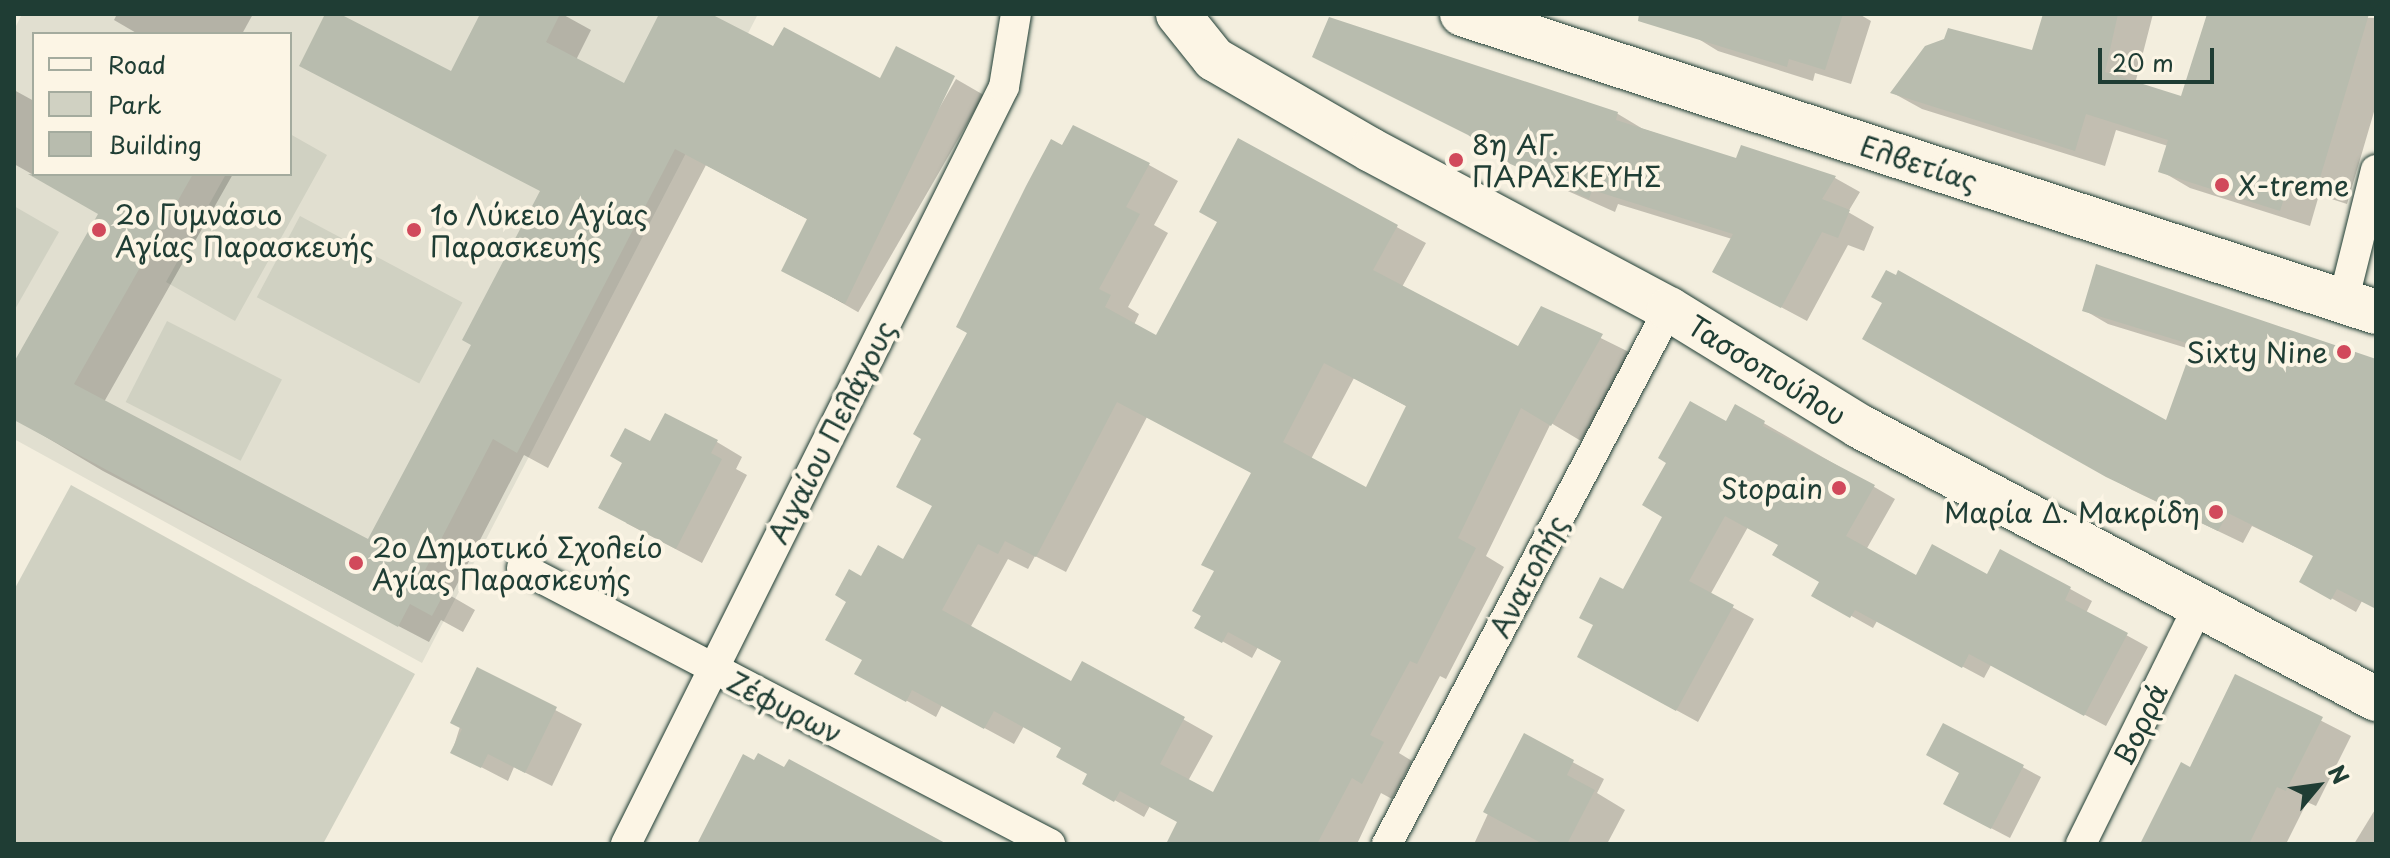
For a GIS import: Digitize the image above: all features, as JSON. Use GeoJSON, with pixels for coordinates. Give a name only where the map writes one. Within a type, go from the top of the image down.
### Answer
{"type":"FeatureCollection","features":[{"type":"Feature","properties":{"kind":"street","name":"Αιγαίου Πελάγους"},"geometry":{"type":"LineString","coordinates":[[626,844],[1004,87],[1016,14]]}},
{"type":"Feature","properties":{"kind":"street","name":"Τασσοπούλου"},"geometry":{"type":"LineString","coordinates":[[1178,14],[1214,59],[1669,309],[1859,426],[2376,699]]}},
{"type":"Feature","properties":{"kind":"street","name":"Ελβετίας"},"geometry":{"type":"LineString","coordinates":[[1462,14],[2360,307]]}},
{"type":"Feature","properties":{"kind":"street"},"geometry":{"type":"LineString","coordinates":[[2360,307],[2376,170]]}},
{"type":"Feature","properties":{"kind":"street","name":"Ανατολής"},"geometry":{"type":"LineString","coordinates":[[1387,844],[1669,309]]}},
{"type":"Feature","properties":{"kind":"street","name":"Ζέφυρων"},"geometry":{"type":"LineString","coordinates":[[522,568],[1050,844]]}},
{"type":"Feature","properties":{"kind":"street","name":"Βορρά"},"geometry":{"type":"LineString","coordinates":[[2081,844],[2199,605]]}},
{"type":"Feature","properties":{"kind":"shaded area"},"geometry":{"type":"Polygon","coordinates":[[[22,14],[758,14],[422,663],[14,439],[14,30],[22,14]]]}},
{"type":"Feature","properties":{"kind":"green space"},"geometry":{"type":"Polygon","coordinates":[[[292,135],[327,155],[235,321],[166,282],[225,176],[292,176],[292,135]]]}},
{"type":"Feature","properties":{"kind":"green space"},"geometry":{"type":"Polygon","coordinates":[[[14,206],[59,232],[14,311],[14,206]]]}},
{"type":"Feature","properties":{"kind":"green space"},"geometry":{"type":"Polygon","coordinates":[[[300,216],[462,302],[419,384],[257,297],[300,216]]]}},
{"type":"Feature","properties":{"kind":"green space"},"geometry":{"type":"Polygon","coordinates":[[[167,321],[282,380],[241,461],[126,402],[167,321]]]}},
{"type":"Feature","properties":{"kind":"green space"},"geometry":{"type":"Polygon","coordinates":[[[71,485],[415,674],[323,844],[14,844],[14,590],[71,485]]]}},
{"type":"Feature","properties":{"kind":"building"},"geometry":{"type":"Polygon","coordinates":[[[325,14],[340,14],[451,71],[480,14],[560,14],[546,42],[624,83],[659,14],[711,14],[773,46],[784,27],[880,78],[896,46],[955,76],[845,304],[781,271],[807,219],[675,149],[517,453],[493,439],[421,578],[446,590],[432,616],[410,604],[398,627],[14,420],[14,362],[98,214],[28,174],[192,176],[74,384],[368,539],[471,345],[462,340],[540,191],[299,66],[325,14]]]}},
{"type":"Feature","properties":{"kind":"building"},"geometry":{"type":"Polygon","coordinates":[[[1639,14],[1843,14],[1825,70],[1789,59],[1787,67],[1638,21],[1639,14]]]}},
{"type":"Feature","properties":{"kind":"building"},"geometry":{"type":"Polygon","coordinates":[[[2043,14],[2118,14],[2105,72],[2181,96],[2207,14],[2369,14],[2317,188],[2290,179],[2280,211],[2158,172],[2168,140],[2086,114],[2075,151],[1890,93],[1925,46],[1944,39],[1948,28],[2032,50],[2043,14]]]}},
{"type":"Feature","properties":{"kind":"building"},"geometry":{"type":"Polygon","coordinates":[[[1329,17],[1618,112],[1616,120],[1736,158],[1741,145],[1836,176],[1822,199],[1850,210],[1838,238],[1822,232],[1781,308],[1712,272],[1733,234],[1592,190],[1589,199],[1506,162],[1468,135],[1312,57],[1329,17]]]}},
{"type":"Feature","properties":{"kind":"building"},"geometry":{"type":"Polygon","coordinates":[[[1073,125],[1150,163],[1126,207],[1140,214],[1099,289],[1111,295],[1105,307],[1156,335],[1217,222],[1199,212],[1238,138],[1398,225],[1373,270],[1518,346],[1541,306],[1603,334],[1551,426],[1521,408],[1458,538],[1476,548],[1417,664],[1410,661],[1370,735],[1384,742],[1362,784],[1352,778],[1317,844],[1166,844],[1177,822],[1120,791],[1114,802],[1082,784],[1087,774],[1056,757],[1061,748],[994,711],[984,729],[912,690],[906,702],[854,674],[862,660],[825,640],[846,602],[835,595],[849,569],[861,576],[878,545],[903,559],[932,506],[896,487],[921,439],[913,434],[967,333],[956,327],[1026,186],[1051,139],[1062,145],[1073,125]],[[1324,363],[1283,442],[1366,487],[1406,406],[1324,363]],[[1117,402],[1036,557],[1005,541],[998,554],[978,544],[942,610],[1071,681],[1082,661],[1185,717],[1160,764],[1213,792],[1281,661],[1228,632],[1222,643],[1194,628],[1201,616],[1192,611],[1214,571],[1201,565],[1251,473],[1117,402]]]}},
{"type":"Feature","properties":{"kind":"building"},"geometry":{"type":"Polygon","coordinates":[[[2096,264],[2376,359],[2376,609],[2337,589],[2331,600],[2299,582],[2313,556],[2228,513],[2218,531],[2106,477],[1862,339],[1882,303],[1871,297],[1886,270],[1896,275],[1898,270],[2166,420],[2193,345],[2082,311],[2096,264]]]}},
{"type":"Feature","properties":{"kind":"building"},"geometry":{"type":"Polygon","coordinates":[[[1690,401],[1726,421],[1735,404],[1765,421],[1763,426],[1875,485],[1846,536],[1916,575],[1932,544],[1987,574],[2000,549],[2071,587],[2065,600],[2128,633],[2084,716],[1969,654],[1962,668],[1855,610],[1850,618],[1811,596],[1819,582],[1772,555],[1778,545],[1725,516],[1689,581],[1734,605],[1676,711],[1577,657],[1593,625],[1579,618],[1600,577],[1623,589],[1662,517],[1642,505],[1666,463],[1658,458],[1690,401]]]}},
{"type":"Feature","properties":{"kind":"building"},"geometry":{"type":"Polygon","coordinates":[[[665,413],[718,440],[711,453],[722,459],[676,549],[598,508],[622,463],[610,456],[625,428],[650,441],[665,413]]]}},
{"type":"Feature","properties":{"kind":"building"},"geometry":{"type":"Polygon","coordinates":[[[477,667],[557,707],[525,773],[488,754],[481,768],[450,753],[462,729],[450,723],[477,667]]]}},
{"type":"Feature","properties":{"kind":"building"},"geometry":{"type":"Polygon","coordinates":[[[2235,674],[2323,717],[2286,791],[2277,787],[2249,844],[2140,844],[2181,762],[2190,767],[2235,674]]]}},
{"type":"Feature","properties":{"kind":"building"},"geometry":{"type":"Polygon","coordinates":[[[1943,723],[2024,765],[1991,829],[1943,804],[1959,773],[1926,755],[1943,723]]]}},
{"type":"Feature","properties":{"kind":"building"},"geometry":{"type":"Polygon","coordinates":[[[1524,733],[1574,760],[1567,775],[1595,790],[1567,844],[1543,844],[1483,812],[1524,733]]]}},
{"type":"Feature","properties":{"kind":"building"},"geometry":{"type":"Polygon","coordinates":[[[758,753],[784,767],[789,759],[947,844],[697,844],[743,754],[754,760],[758,753]]]}},
{"type":"Feature","properties":{"kind":"place","name":"8η ΑΓ. ΠΑΡΑΣΚΕΥΗΣ"},"geometry":{"type":"Point","coordinates":[1456,160]}},
{"type":"Feature","properties":{"kind":"place","name":"X-treme"},"geometry":{"type":"Point","coordinates":[2222,185]}},
{"type":"Feature","properties":{"kind":"place","name":"2ο Γυμνάσιο Αγίας Παρασκευής"},"geometry":{"type":"Point","coordinates":[99,230]}},
{"type":"Feature","properties":{"kind":"place","name":"1ο Λύκειο Αγίας Παρασκευής"},"geometry":{"type":"Point","coordinates":[414,230]}},
{"type":"Feature","properties":{"kind":"place","name":"Sixty Nine"},"geometry":{"type":"Point","coordinates":[2344,352]}},
{"type":"Feature","properties":{"kind":"place","name":"Stopain"},"geometry":{"type":"Point","coordinates":[1839,488]}},
{"type":"Feature","properties":{"kind":"place","name":"Μαρία Δ. Μακρίδη"},"geometry":{"type":"Point","coordinates":[2216,512]}},
{"type":"Feature","properties":{"kind":"place","name":"2ο Δημοτικό Σχολείο Αγίας Παρασκευής"},"geometry":{"type":"Point","coordinates":[356,563]}}]}
